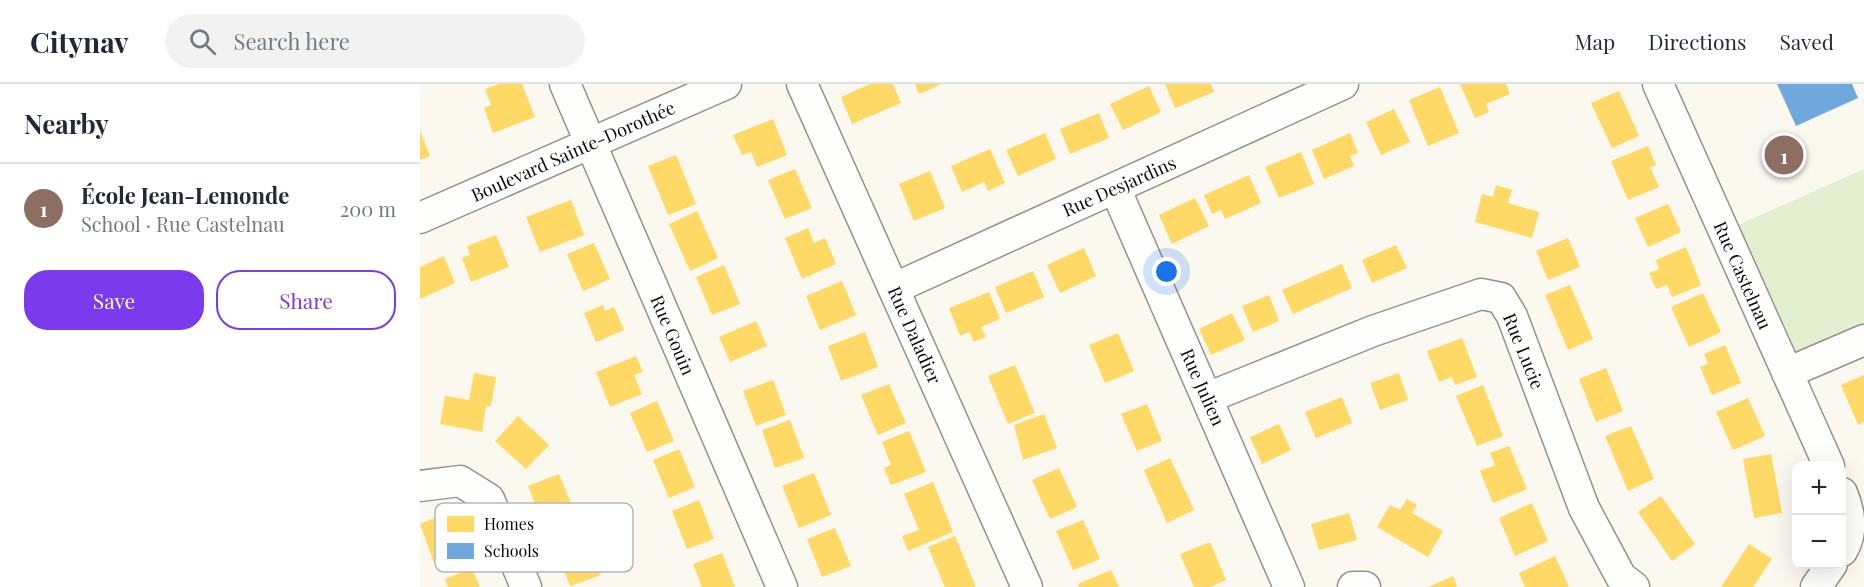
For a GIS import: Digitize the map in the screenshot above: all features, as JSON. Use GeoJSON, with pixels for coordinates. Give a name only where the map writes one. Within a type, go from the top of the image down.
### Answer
{"type":"FeatureCollection","features":[{"type":"Feature","properties":{"kind":"street","name":"Rue Gouin"},"geometry":{"type":"LineString","coordinates":[[565,84],[782,587]]}},
{"type":"Feature","properties":{"kind":"street","name":"Boulevard Sainte-Dorothée"},"geometry":{"type":"LineString","coordinates":[[420,218],[726,84]]}},
{"type":"Feature","properties":{"kind":"street","name":"Rue Daladier"},"geometry":{"type":"LineString","coordinates":[[802,84],[1027,587]]}},
{"type":"Feature","properties":{"kind":"street","name":"Rue Desjardins"},"geometry":{"type":"LineString","coordinates":[[895,288],[1343,84]]}},
{"type":"Feature","properties":{"kind":"street","name":"Rue Castelnau"},"geometry":{"type":"LineString","coordinates":[[1658,84],[1827,461]]}},
{"type":"Feature","properties":{"kind":"street","name":"Rue Julien"},"geometry":{"type":"LineString","coordinates":[[1115,188],[1289,587]]}},
{"type":"Feature","properties":{"kind":"street","name":"Rue Lucie"},"geometry":{"type":"LineString","coordinates":[[1208,398],[1373,331],[1481,294],[1501,298],[1512,316],[1584,508],[1621,577],[1634,587]]}},
{"type":"Feature","properties":{"kind":"street"},"geometry":{"type":"LineString","coordinates":[[1787,373],[1864,340]]}},
{"type":"Feature","properties":{"kind":"street"},"geometry":{"type":"LineString","coordinates":[[420,486],[460,481],[489,499],[491,503]]}},
{"type":"Feature","properties":{"kind":"street"},"geometry":{"type":"LineString","coordinates":[[1846,503],[1850,529],[1846,540]]}},
{"type":"Feature","properties":{"kind":"street"},"geometry":{"type":"LineString","coordinates":[[1816,587],[1829,569]]}},
{"type":"Feature","properties":{"kind":"street"},"geometry":{"type":"LineString","coordinates":[[520,572],[526,587]]}},
{"type":"Feature","properties":{"kind":"street"},"geometry":{"type":"LineString","coordinates":[[1353,587],[1365,587]]}},
{"type":"Feature","properties":{"kind":"green space"},"geometry":{"type":"Polygon","coordinates":[[[1864,169],[1864,325],[1792,353],[1736,226],[1864,169]]]}},
{"type":"Feature","properties":{"kind":"building: Homes"},"geometry":{"type":"Polygon","coordinates":[[[499,84],[522,84],[535,117],[493,133],[484,108],[491,105],[485,89],[499,84]]]}},
{"type":"Feature","properties":{"kind":"building: Homes"},"geometry":{"type":"Polygon","coordinates":[[[870,84],[893,84],[901,103],[852,124],[841,97],[870,84]]]}},
{"type":"Feature","properties":{"kind":"building: Homes"},"geometry":{"type":"Polygon","coordinates":[[[915,84],[942,84],[919,94],[915,84]]]}},
{"type":"Feature","properties":{"kind":"building: Homes"},"geometry":{"type":"Polygon","coordinates":[[[1165,84],[1211,84],[1214,92],[1175,108],[1165,84]]]}},
{"type":"Feature","properties":{"kind":"building: Homes"},"geometry":{"type":"Polygon","coordinates":[[[1460,84],[1506,84],[1510,94],[1486,104],[1489,112],[1475,118],[1460,84]]]}},
{"type":"Feature","properties":{"kind":"building: Homes"},"geometry":{"type":"Polygon","coordinates":[[[1149,86],[1161,112],[1123,130],[1110,104],[1149,86]]]}},
{"type":"Feature","properties":{"kind":"building: Homes"},"geometry":{"type":"Polygon","coordinates":[[[1440,87],[1459,133],[1428,146],[1409,100],[1440,87]]]}},
{"type":"Feature","properties":{"kind":"building: Homes"},"geometry":{"type":"Polygon","coordinates":[[[1619,91],[1639,136],[1612,148],[1591,103],[1619,91]]]}},
{"type":"Feature","properties":{"kind":"building: Homes"},"geometry":{"type":"Polygon","coordinates":[[[1394,109],[1410,142],[1381,155],[1366,122],[1394,109]]]}},
{"type":"Feature","properties":{"kind":"building: Homes"},"geometry":{"type":"Polygon","coordinates":[[[1099,113],[1109,138],[1070,154],[1060,129],[1099,113]]]}},
{"type":"Feature","properties":{"kind":"building: Homes"},"geometry":{"type":"Polygon","coordinates":[[[773,119],[787,155],[757,167],[751,152],[742,155],[733,135],[773,119]]]}},
{"type":"Feature","properties":{"kind":"building: Homes"},"geometry":{"type":"Polygon","coordinates":[[[420,131],[430,156],[420,160],[420,131]]]}},
{"type":"Feature","properties":{"kind":"building: Homes"},"geometry":{"type":"Polygon","coordinates":[[[1045,133],[1056,159],[1018,176],[1006,150],[1045,133]]]}},
{"type":"Feature","properties":{"kind":"building: Homes"},"geometry":{"type":"Polygon","coordinates":[[[1350,133],[1358,153],[1350,156],[1354,166],[1324,179],[1312,150],[1350,133]]]}},
{"type":"Feature","properties":{"kind":"building: Homes"},"geometry":{"type":"Polygon","coordinates":[[[1648,146],[1656,165],[1650,167],[1659,187],[1628,200],[1611,161],[1648,146]]]}},
{"type":"Feature","properties":{"kind":"building: Homes"},"geometry":{"type":"Polygon","coordinates":[[[990,149],[1005,183],[988,191],[984,182],[962,192],[951,166],[990,149]]]}},
{"type":"Feature","properties":{"kind":"building: Homes"},"geometry":{"type":"Polygon","coordinates":[[[1301,152],[1314,184],[1279,198],[1265,167],[1301,152]]]}},
{"type":"Feature","properties":{"kind":"building: Homes"},"geometry":{"type":"Polygon","coordinates":[[[676,155],[696,204],[668,215],[648,166],[676,155]]]}},
{"type":"Feature","properties":{"kind":"building: Homes"},"geometry":{"type":"Polygon","coordinates":[[[795,169],[812,208],[785,219],[768,180],[795,169]]]}},
{"type":"Feature","properties":{"kind":"building: Homes"},"geometry":{"type":"Polygon","coordinates":[[[930,171],[945,208],[914,221],[899,184],[930,171]]]}},
{"type":"Feature","properties":{"kind":"building: Homes"},"geometry":{"type":"Polygon","coordinates":[[[1249,175],[1261,203],[1225,219],[1221,210],[1212,214],[1204,195],[1249,175]]]}},
{"type":"Feature","properties":{"kind":"building: Homes"},"geometry":{"type":"Polygon","coordinates":[[[1496,185],[1512,190],[1508,203],[1539,212],[1532,238],[1475,222],[1482,194],[1493,197],[1496,185]]]}},
{"type":"Feature","properties":{"kind":"building: Homes"},"geometry":{"type":"Polygon","coordinates":[[[1195,198],[1209,226],[1172,244],[1159,215],[1195,198]]]}},
{"type":"Feature","properties":{"kind":"building: Homes"},"geometry":{"type":"Polygon","coordinates":[[[571,200],[584,235],[540,252],[526,217],[571,200]]]}},
{"type":"Feature","properties":{"kind":"building: Homes"},"geometry":{"type":"Polygon","coordinates":[[[1668,204],[1681,232],[1648,247],[1635,218],[1668,204]]]}},
{"type":"Feature","properties":{"kind":"building: Homes"},"geometry":{"type":"Polygon","coordinates":[[[697,211],[718,258],[690,271],[669,224],[697,211]]]}},
{"type":"Feature","properties":{"kind":"building: Homes"},"geometry":{"type":"Polygon","coordinates":[[[808,228],[814,243],[825,238],[836,264],[802,279],[785,238],[808,228]]]}},
{"type":"Feature","properties":{"kind":"building: Homes"},"geometry":{"type":"Polygon","coordinates":[[[496,235],[509,267],[471,282],[462,258],[470,255],[467,246],[496,235]]]}},
{"type":"Feature","properties":{"kind":"building: Homes"},"geometry":{"type":"Polygon","coordinates":[[[1568,238],[1580,267],[1548,280],[1536,251],[1568,238]]]}},
{"type":"Feature","properties":{"kind":"building: Homes"},"geometry":{"type":"Polygon","coordinates":[[[594,243],[610,279],[583,291],[567,254],[594,243]]]}},
{"type":"Feature","properties":{"kind":"building: Homes"},"geometry":{"type":"Polygon","coordinates":[[[1396,245],[1407,268],[1372,283],[1362,260],[1396,245]]]}},
{"type":"Feature","properties":{"kind":"building: Homes"},"geometry":{"type":"Polygon","coordinates":[[[1686,247],[1701,285],[1672,297],[1667,285],[1656,289],[1649,273],[1659,269],[1656,260],[1686,247]]]}},
{"type":"Feature","properties":{"kind":"building: Homes"},"geometry":{"type":"Polygon","coordinates":[[[1084,248],[1096,276],[1060,293],[1047,265],[1084,248]]]}},
{"type":"Feature","properties":{"kind":"building: Homes"},"geometry":{"type":"Polygon","coordinates":[[[444,256],[455,283],[420,299],[420,267],[444,256]]]}},
{"type":"Feature","properties":{"kind":"building: Homes"},"geometry":{"type":"Polygon","coordinates":[[[1342,264],[1352,288],[1293,314],[1282,290],[1342,264]]]}},
{"type":"Feature","properties":{"kind":"building: Homes"},"geometry":{"type":"Polygon","coordinates":[[[724,265],[740,304],[712,315],[696,277],[724,265]]]}},
{"type":"Feature","properties":{"kind":"building: Homes"},"geometry":{"type":"Polygon","coordinates":[[[1033,271],[1044,297],[1006,313],[995,287],[1033,271]]]}},
{"type":"Feature","properties":{"kind":"building: Homes"},"geometry":{"type":"Polygon","coordinates":[[[842,281],[856,315],[820,330],[806,296],[842,281]]]}},
{"type":"Feature","properties":{"kind":"building: Homes"},"geometry":{"type":"Polygon","coordinates":[[[1570,285],[1593,339],[1568,350],[1545,295],[1570,285]]]}},
{"type":"Feature","properties":{"kind":"building: Homes"},"geometry":{"type":"Polygon","coordinates":[[[989,292],[1000,319],[981,327],[986,337],[974,342],[969,332],[960,336],[949,308],[989,292]]]}},
{"type":"Feature","properties":{"kind":"building: Homes"},"geometry":{"type":"Polygon","coordinates":[[[1703,293],[1721,332],[1689,347],[1671,307],[1703,293]]]}},
{"type":"Feature","properties":{"kind":"building: Homes"},"geometry":{"type":"Polygon","coordinates":[[[1269,295],[1279,321],[1253,332],[1242,306],[1269,295]]]}},
{"type":"Feature","properties":{"kind":"building: Homes"},"geometry":{"type":"Polygon","coordinates":[[[603,305],[605,311],[614,307],[624,330],[596,342],[584,313],[603,305]]]}},
{"type":"Feature","properties":{"kind":"building: Homes"},"geometry":{"type":"Polygon","coordinates":[[[1232,313],[1245,340],[1211,355],[1199,329],[1232,313]]]}},
{"type":"Feature","properties":{"kind":"building: Homes"},"geometry":{"type":"Polygon","coordinates":[[[756,321],[767,346],[730,362],[719,337],[756,321]]]}},
{"type":"Feature","properties":{"kind":"building: Homes"},"geometry":{"type":"Polygon","coordinates":[[[865,332],[878,367],[841,381],[828,346],[865,332]]]}},
{"type":"Feature","properties":{"kind":"building: Homes"},"geometry":{"type":"Polygon","coordinates":[[[1118,333],[1134,371],[1105,383],[1089,345],[1118,333]]]}},
{"type":"Feature","properties":{"kind":"building: Homes"},"geometry":{"type":"Polygon","coordinates":[[[1462,338],[1477,377],[1455,385],[1452,377],[1439,382],[1427,351],[1462,338]]]}},
{"type":"Feature","properties":{"kind":"building: Homes"},"geometry":{"type":"Polygon","coordinates":[[[1725,345],[1741,383],[1712,395],[1700,367],[1708,364],[1704,354],[1725,345]]]}},
{"type":"Feature","properties":{"kind":"building: Homes"},"geometry":{"type":"Polygon","coordinates":[[[636,356],[643,372],[634,375],[642,394],[610,407],[596,372],[636,356]]]}},
{"type":"Feature","properties":{"kind":"building: Homes"},"geometry":{"type":"Polygon","coordinates":[[[1015,365],[1035,413],[1008,424],[988,376],[1015,365]]]}},
{"type":"Feature","properties":{"kind":"building: Homes"},"geometry":{"type":"Polygon","coordinates":[[[1606,368],[1623,411],[1596,422],[1579,379],[1606,368]]]}},
{"type":"Feature","properties":{"kind":"building: Homes"},"geometry":{"type":"Polygon","coordinates":[[[474,373],[496,377],[491,406],[486,406],[482,432],[440,424],[445,396],[469,400],[474,373]]]}},
{"type":"Feature","properties":{"kind":"building: Homes"},"geometry":{"type":"Polygon","coordinates":[[[1399,373],[1408,400],[1380,410],[1370,383],[1399,373]]]}},
{"type":"Feature","properties":{"kind":"building: Homes"},"geometry":{"type":"Polygon","coordinates":[[[1864,375],[1864,422],[1858,425],[1841,385],[1864,375]]]}},
{"type":"Feature","properties":{"kind":"building: Homes"},"geometry":{"type":"Polygon","coordinates":[[[773,380],[786,415],[756,426],[743,391],[773,380]]]}},
{"type":"Feature","properties":{"kind":"building: Homes"},"geometry":{"type":"Polygon","coordinates":[[[889,384],[906,423],[878,435],[861,395],[889,384]]]}},
{"type":"Feature","properties":{"kind":"building: Homes"},"geometry":{"type":"Polygon","coordinates":[[[1483,385],[1503,436],[1477,446],[1456,396],[1483,385]]]}},
{"type":"Feature","properties":{"kind":"building: Homes"},"geometry":{"type":"Polygon","coordinates":[[[1342,397],[1352,423],[1316,438],[1305,412],[1342,397]]]}},
{"type":"Feature","properties":{"kind":"building: Homes"},"geometry":{"type":"Polygon","coordinates":[[[1748,398],[1765,436],[1733,450],[1716,412],[1748,398]]]}},
{"type":"Feature","properties":{"kind":"building: Homes"},"geometry":{"type":"Polygon","coordinates":[[[657,401],[674,441],[647,452],[630,413],[657,401]]]}},
{"type":"Feature","properties":{"kind":"building: Homes"},"geometry":{"type":"Polygon","coordinates":[[[1147,404],[1162,441],[1137,451],[1121,414],[1147,404]]]}},
{"type":"Feature","properties":{"kind":"building: Homes"},"geometry":{"type":"Polygon","coordinates":[[[1044,414],[1057,448],[1023,460],[1014,425],[1044,414]]]}},
{"type":"Feature","properties":{"kind":"building: Homes"},"geometry":{"type":"Polygon","coordinates":[[[518,416],[549,445],[526,469],[495,441],[518,416]]]}},
{"type":"Feature","properties":{"kind":"building: Homes"},"geometry":{"type":"Polygon","coordinates":[[[790,420],[804,458],[775,468],[762,430],[790,420]]]}},
{"type":"Feature","properties":{"kind":"building: Homes"},"geometry":{"type":"Polygon","coordinates":[[[1279,424],[1291,450],[1262,464],[1250,437],[1279,424]]]}},
{"type":"Feature","properties":{"kind":"building: Homes"},"geometry":{"type":"Polygon","coordinates":[[[1631,426],[1654,479],[1628,491],[1605,436],[1631,426]]]}},
{"type":"Feature","properties":{"kind":"building: Homes"},"geometry":{"type":"Polygon","coordinates":[[[909,431],[926,472],[891,485],[884,468],[891,465],[882,442],[909,431]]]}},
{"type":"Feature","properties":{"kind":"building: Homes"},"geometry":{"type":"Polygon","coordinates":[[[1509,446],[1527,489],[1493,503],[1480,471],[1495,465],[1490,453],[1509,446]]]}},
{"type":"Feature","properties":{"kind":"building: Homes"},"geometry":{"type":"Polygon","coordinates":[[[679,449],[695,487],[669,498],[653,460],[679,449]]]}},
{"type":"Feature","properties":{"kind":"building: Homes"},"geometry":{"type":"Polygon","coordinates":[[[1771,454],[1782,513],[1754,518],[1743,459],[1771,454]]]}},
{"type":"Feature","properties":{"kind":"building: Homes"},"geometry":{"type":"Polygon","coordinates":[[[1170,458],[1194,510],[1167,523],[1144,470],[1170,458]]]}},
{"type":"Feature","properties":{"kind":"building: Homes"},"geometry":{"type":"Polygon","coordinates":[[[1059,468],[1077,507],[1050,519],[1032,480],[1059,468]]]}},
{"type":"Feature","properties":{"kind":"building: Homes"},"geometry":{"type":"Polygon","coordinates":[[[814,473],[831,515],[799,528],[782,486],[814,473]]]}},
{"type":"Feature","properties":{"kind":"building: Homes"},"geometry":{"type":"Polygon","coordinates":[[[559,474],[571,503],[535,503],[528,486],[559,474]]]}},
{"type":"Feature","properties":{"kind":"building: Homes"},"geometry":{"type":"Polygon","coordinates":[[[933,482],[953,532],[908,551],[902,536],[919,530],[904,494],[933,482]]]}},
{"type":"Feature","properties":{"kind":"building: Homes"},"geometry":{"type":"Polygon","coordinates":[[[1661,496],[1695,544],[1672,561],[1638,512],[1661,496]]]}},
{"type":"Feature","properties":{"kind":"building: Homes"},"geometry":{"type":"Polygon","coordinates":[[[1407,499],[1417,505],[1412,513],[1443,531],[1428,557],[1377,527],[1390,505],[1400,510],[1407,499]]]}},
{"type":"Feature","properties":{"kind":"building: Homes"},"geometry":{"type":"Polygon","coordinates":[[[699,500],[714,539],[687,549],[672,511],[699,500]]]}},
{"type":"Feature","properties":{"kind":"building: Homes"},"geometry":{"type":"Polygon","coordinates":[[[1532,503],[1548,541],[1515,556],[1499,518],[1532,503]]]}},
{"type":"Feature","properties":{"kind":"building: Homes"},"geometry":{"type":"Polygon","coordinates":[[[1349,513],[1357,540],[1319,550],[1311,524],[1349,513]]]}},
{"type":"Feature","properties":{"kind":"building: Homes"},"geometry":{"type":"Polygon","coordinates":[[[435,518],[434,563],[420,524],[435,518]]]}},
{"type":"Feature","properties":{"kind":"building: Homes"},"geometry":{"type":"Polygon","coordinates":[[[1083,520],[1100,559],[1073,570],[1056,531],[1083,520]]]}},
{"type":"Feature","properties":{"kind":"building: Homes"},"geometry":{"type":"Polygon","coordinates":[[[835,528],[851,566],[822,577],[807,539],[835,528]]]}},
{"type":"Feature","properties":{"kind":"building: Homes"},"geometry":{"type":"Polygon","coordinates":[[[955,536],[976,587],[945,587],[928,547],[955,536]]]}},
{"type":"Feature","properties":{"kind":"building: Homes"},"geometry":{"type":"Polygon","coordinates":[[[1210,542],[1226,580],[1210,587],[1194,587],[1180,554],[1210,542]]]}},
{"type":"Feature","properties":{"kind":"building: Homes"},"geometry":{"type":"Polygon","coordinates":[[[1749,544],[1772,559],[1753,587],[1721,587],[1749,544]]]}},
{"type":"Feature","properties":{"kind":"building: Homes"},"geometry":{"type":"Polygon","coordinates":[[[722,553],[735,587],[702,587],[693,564],[722,553]]]}},
{"type":"Feature","properties":{"kind":"building: Homes"},"geometry":{"type":"Polygon","coordinates":[[[1555,556],[1569,587],[1525,587],[1519,573],[1555,556]]]}},
{"type":"Feature","properties":{"kind":"building: Homes"},"geometry":{"type":"Polygon","coordinates":[[[1111,570],[1119,587],[1079,587],[1078,584],[1111,570]]]}},
{"type":"Feature","properties":{"kind":"building: Homes"},"geometry":{"type":"Polygon","coordinates":[[[462,572],[474,572],[480,587],[448,587],[445,579],[462,572]]]}},
{"type":"Feature","properties":{"kind":"building: Homes"},"geometry":{"type":"Polygon","coordinates":[[[565,572],[600,572],[601,575],[570,586],[565,572]]]}},
{"type":"Feature","properties":{"kind":"building: Homes"},"geometry":{"type":"Polygon","coordinates":[[[1453,576],[1457,587],[1428,587],[1453,576]]]}},
{"type":"Feature","properties":{"kind":"building: Schools"},"geometry":{"type":"Polygon","coordinates":[[[1777,84],[1852,84],[1858,98],[1796,126],[1777,84]]]}},
{"type":"Feature","properties":{"kind":"place","name":"École Jean-Lemonde"},"geometry":{"type":"Point","coordinates":[1784,155]}}]}
